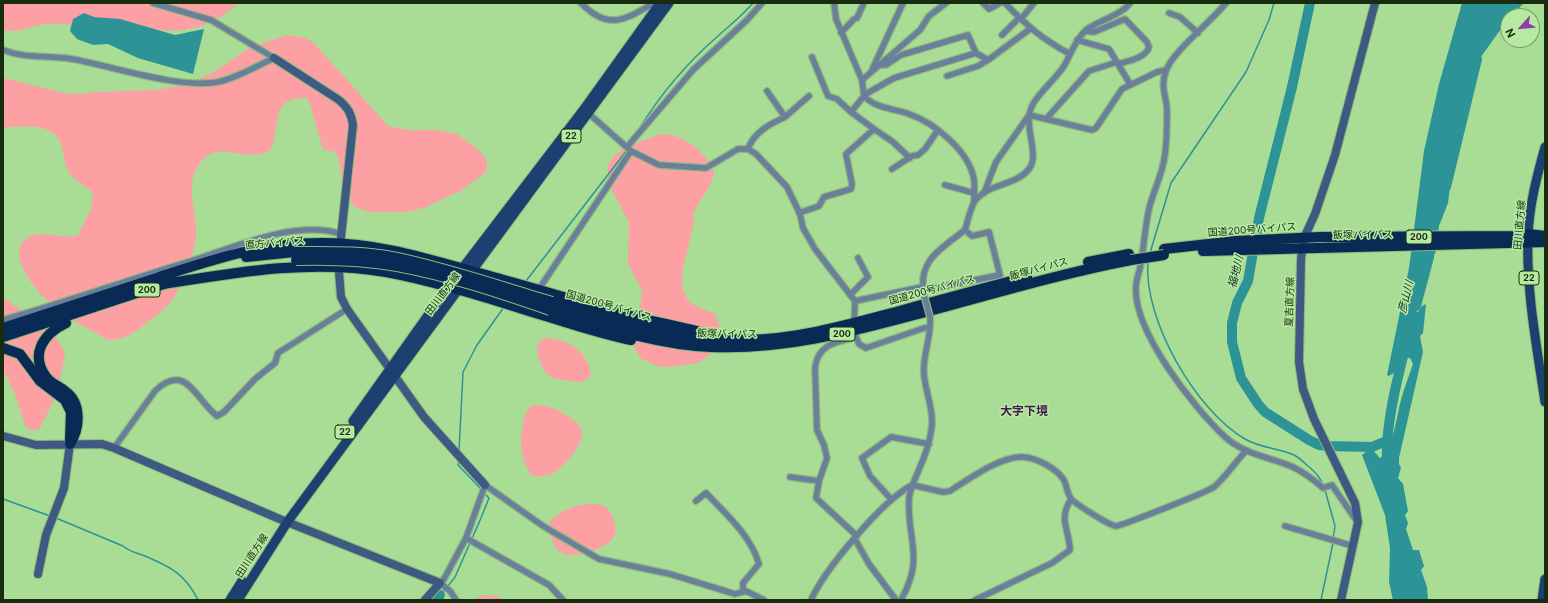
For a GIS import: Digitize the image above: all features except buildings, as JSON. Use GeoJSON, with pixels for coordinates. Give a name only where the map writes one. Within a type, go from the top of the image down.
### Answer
{"type":"FeatureCollection","features":[{"type":"Feature","properties":{"kind":"highway","name":"200"},"geometry":{"type":"LineString","coordinates":[[1523,239],[1545,236]]}},
{"type":"Feature","properties":{"kind":"highway","name":"国道200号バイパス"},"geometry":{"type":"LineString","coordinates":[[551,306],[671,334],[747,340],[855,331],[1010,281],[1108,257],[1132,257],[1164,252],[1236,245],[1321,242],[1523,239]]}},
{"type":"Feature","properties":{"kind":"highway","name":"200"},"geometry":{"type":"LineString","coordinates":[[1523,239],[1545,242]]}},
{"type":"Feature","properties":{"kind":"highway"},"geometry":{"type":"LineString","coordinates":[[162,281],[216,258],[246,250],[290,244],[322,243],[397,251],[469,269],[625,315],[726,338]]}},
{"type":"Feature","properties":{"kind":"highway","name":"直方バイパス"},"geometry":{"type":"LineString","coordinates":[[3,337],[105,304],[200,266],[248,257],[295,256],[339,252],[396,258],[476,279],[551,306]]}},
{"type":"Feature","properties":{"kind":"highway"},"geometry":{"type":"LineString","coordinates":[[162,281],[293,267],[350,268],[385,272],[459,290],[618,338],[681,348],[710,347]]}},
{"type":"Feature","properties":{"kind":"highway","name":"直方バイパス"},"geometry":{"type":"LineString","coordinates":[[3,328],[162,281]]}},
{"type":"Feature","properties":{"kind":"highway"},"geometry":{"type":"LineString","coordinates":[[70,444],[75,436],[78,422],[76,404],[72,396],[48,379],[42,371],[39,352],[47,336],[55,328],[105,304]]}},
{"type":"Feature","properties":{"kind":"highway","name":"飯塚バイパス"},"geometry":{"type":"LineString","coordinates":[[551,306],[628,333],[658,340],[710,347],[774,345],[855,331]]}},
{"type":"Feature","properties":{"kind":"highway"},"geometry":{"type":"LineString","coordinates":[[3,348],[20,354],[40,381],[65,400],[71,412],[70,444]]}},
{"type":"Feature","properties":{"kind":"main road","name":"田川直方線"},"geometry":{"type":"LineString","coordinates":[[586,111],[660,3]]}},
{"type":"Feature","properties":{"kind":"main road","name":"田川直方線"},"geometry":{"type":"LineString","coordinates":[[392,372],[459,290],[469,269],[586,111],[669,3]]}},
{"type":"Feature","properties":{"kind":"main road","name":"田川直方線"},"geometry":{"type":"LineString","coordinates":[[1544,152],[1534,186],[1523,239],[1545,402]]}},
{"type":"Feature","properties":{"kind":"main road","name":"田川直方線"},"geometry":{"type":"LineString","coordinates":[[230,600],[392,372],[448,287],[469,269]]}},
{"type":"Feature","properties":{"kind":"main road","name":"田川直方線"},"geometry":{"type":"LineString","coordinates":[[238,600],[285,521]]}},
{"type":"Feature","properties":{"kind":"main road"},"geometry":{"type":"LineString","coordinates":[[1542,600],[1545,579]]}},
{"type":"Feature","properties":{"kind":"street"},"geometry":{"type":"LineString","coordinates":[[3,320],[226,249],[287,232],[315,229],[341,235],[353,125],[348,108],[339,100],[274,58],[211,20],[153,3]]}},
{"type":"Feature","properties":{"kind":"street"},"geometry":{"type":"LineString","coordinates":[[581,3],[588,10],[604,20],[613,20],[629,18],[654,3]]}},
{"type":"Feature","properties":{"kind":"street"},"geometry":{"type":"LineString","coordinates":[[539,289],[629,149],[693,70],[747,20],[762,3]]}},
{"type":"Feature","properties":{"kind":"street"},"geometry":{"type":"LineString","coordinates":[[834,3],[836,20],[862,80],[864,96],[873,104],[910,114],[938,130],[950,139],[961,151],[972,172],[974,201],[965,230],[932,256],[924,270],[922,287],[930,317],[924,373],[931,411],[932,430],[929,444],[912,485],[909,511],[915,553],[912,575],[901,600]]}},
{"type":"Feature","properties":{"kind":"street"},"geometry":{"type":"LineString","coordinates":[[841,33],[854,19],[858,18],[864,3]]}},
{"type":"Feature","properties":{"kind":"street"},"geometry":{"type":"LineString","coordinates":[[871,72],[903,3]]}},
{"type":"Feature","properties":{"kind":"street"},"geometry":{"type":"LineString","coordinates":[[862,80],[920,30],[929,16],[946,3]]}},
{"type":"Feature","properties":{"kind":"street"},"geometry":{"type":"LineString","coordinates":[[983,3],[989,9],[1000,3]]}},
{"type":"Feature","properties":{"kind":"street"},"geometry":{"type":"LineString","coordinates":[[1005,3],[1030,29],[1045,41],[1070,54]]}},
{"type":"Feature","properties":{"kind":"street"},"geometry":{"type":"LineString","coordinates":[[1002,35],[1034,3]]}},
{"type":"Feature","properties":{"kind":"street"},"geometry":{"type":"LineString","coordinates":[[983,194],[996,162],[1028,115],[1033,104],[1063,67],[1077,40],[1085,32],[1128,6],[1130,3]]}},
{"type":"Feature","properties":{"kind":"street"},"geometry":{"type":"LineString","coordinates":[[1226,3],[1183,48],[1166,70],[1162,90],[1167,108],[1165,154],[1163,170],[1149,208],[1144,236],[1136,287],[1139,307],[1150,339],[1180,385],[1225,437],[1246,451],[1293,467],[1309,476],[1323,488],[1332,485],[1358,522]]}},
{"type":"Feature","properties":{"kind":"street","name":"夏吉直方線"},"geometry":{"type":"LineString","coordinates":[[1341,600],[1358,522],[1355,503],[1314,419],[1303,389],[1299,362],[1303,243],[1315,214],[1335,154],[1375,3]]}},
{"type":"Feature","properties":{"kind":"street"},"geometry":{"type":"LineString","coordinates":[[1169,13],[1180,17],[1198,33]]}},
{"type":"Feature","properties":{"kind":"street"},"geometry":{"type":"LineString","coordinates":[[1046,119],[1089,71],[1144,55],[1148,52],[1149,47],[1147,42],[1125,19],[1094,32],[1085,32]]}},
{"type":"Feature","properties":{"kind":"street"},"geometry":{"type":"LineString","coordinates":[[947,76],[978,66],[1030,29]]}},
{"type":"Feature","properties":{"kind":"street"},"geometry":{"type":"LineString","coordinates":[[880,65],[886,65],[901,55],[968,35],[976,52],[988,60]]}},
{"type":"Feature","properties":{"kind":"street"},"geometry":{"type":"LineString","coordinates":[[1077,40],[1109,50],[1130,84]]}},
{"type":"Feature","properties":{"kind":"street"},"geometry":{"type":"LineString","coordinates":[[3,50],[29,56],[84,61],[150,77],[194,83],[220,82],[274,58]]}},
{"type":"Feature","properties":{"kind":"street"},"geometry":{"type":"LineString","coordinates":[[851,112],[864,96],[894,78],[976,52]]}},
{"type":"Feature","properties":{"kind":"street"},"geometry":{"type":"LineString","coordinates":[[812,57],[828,96],[837,99],[851,112],[893,142],[910,158]]}},
{"type":"Feature","properties":{"kind":"street"},"geometry":{"type":"LineString","coordinates":[[1028,115],[1092,130],[1096,128],[1122,89],[1130,84],[1166,70]]}},
{"type":"Feature","properties":{"kind":"street"},"geometry":{"type":"LineString","coordinates":[[767,91],[785,117]]}},
{"type":"Feature","properties":{"kind":"street"},"geometry":{"type":"LineString","coordinates":[[748,149],[751,140],[760,131],[785,117],[809,96]]}},
{"type":"Feature","properties":{"kind":"street"},"geometry":{"type":"LineString","coordinates":[[586,111],[629,149],[659,165],[706,168],[738,149],[748,149],[756,154],[787,188],[799,213],[803,228],[815,249],[855,301],[855,331],[859,344],[866,348],[930,326]]}},
{"type":"Feature","properties":{"kind":"street"},"geometry":{"type":"LineString","coordinates":[[974,201],[988,190],[1024,174],[1030,168],[1034,158],[1028,132],[1028,115]]}},
{"type":"Feature","properties":{"kind":"street"},"geometry":{"type":"LineString","coordinates":[[799,213],[819,206],[824,197],[850,189],[852,184],[846,154],[874,129]]}},
{"type":"Feature","properties":{"kind":"street"},"geometry":{"type":"LineString","coordinates":[[892,169],[918,155],[925,149],[938,130]]}},
{"type":"Feature","properties":{"kind":"street"},"geometry":{"type":"LineString","coordinates":[[945,185],[974,193]]}},
{"type":"Feature","properties":{"kind":"street"},"geometry":{"type":"LineString","coordinates":[[855,301],[922,287],[931,289],[1000,274],[989,232],[972,236],[965,230]]}},
{"type":"Feature","properties":{"kind":"street"},"geometry":{"type":"LineString","coordinates":[[850,295],[868,277],[858,258]]}},
{"type":"Feature","properties":{"kind":"street"},"geometry":{"type":"LineString","coordinates":[[339,272],[341,297],[347,309],[406,394],[424,417],[485,485],[543,526],[599,559],[670,574],[734,594],[746,591],[764,600]]}},
{"type":"Feature","properties":{"kind":"street"},"geometry":{"type":"LineString","coordinates":[[114,448],[155,391],[161,385],[172,380],[184,381],[197,393],[210,411],[217,416],[224,412],[255,379],[275,363],[278,353],[347,309]]}},
{"type":"Feature","properties":{"kind":"street"},"geometry":{"type":"LineString","coordinates":[[855,331],[827,345],[816,360],[817,430],[824,445],[827,458],[816,494],[818,501],[856,537],[869,564],[896,600]]}},
{"type":"Feature","properties":{"kind":"street"},"geometry":{"type":"LineString","coordinates":[[3,436],[36,445],[102,444],[114,448],[285,521],[440,583],[450,591],[456,600]]}},
{"type":"Feature","properties":{"kind":"street"},"geometry":{"type":"LineString","coordinates":[[891,499],[870,476],[862,458],[891,437],[929,444]]}},
{"type":"Feature","properties":{"kind":"street"},"geometry":{"type":"LineString","coordinates":[[38,574],[46,535],[64,488],[70,444]]}},
{"type":"Feature","properties":{"kind":"street"},"geometry":{"type":"LineString","coordinates":[[811,600],[829,571],[856,537],[891,499],[900,491],[912,485],[943,492],[950,491],[986,469],[1009,459],[1022,457],[1035,460],[1058,473],[1064,480],[1071,499],[1104,522],[1117,526],[1189,500],[1214,487],[1246,451]]}},
{"type":"Feature","properties":{"kind":"street"},"geometry":{"type":"LineString","coordinates":[[790,477],[819,481]]}},
{"type":"Feature","properties":{"kind":"street"},"geometry":{"type":"LineString","coordinates":[[426,600],[444,578],[466,538],[485,485]]}},
{"type":"Feature","properties":{"kind":"street"},"geometry":{"type":"LineString","coordinates":[[696,501],[706,493],[738,527],[757,558],[759,564],[743,583],[743,592]]}},
{"type":"Feature","properties":{"kind":"street"},"geometry":{"type":"LineString","coordinates":[[975,600],[1052,563],[1070,550],[1064,517],[1065,510],[1071,499]]}},
{"type":"Feature","properties":{"kind":"street"},"geometry":{"type":"LineString","coordinates":[[1285,526],[1353,546]]}},
{"type":"Feature","properties":{"kind":"street"},"geometry":{"type":"LineString","coordinates":[[466,538],[549,584],[563,600]]}},
{"type":"Feature","properties":{"kind":"shaded area"},"geometry":{"type":"Polygon","coordinates":[[[3,3],[238,3],[210,23],[196,28],[183,30],[45,24],[22,30],[10,31],[3,30],[3,3]]]}},
{"type":"Feature","properties":{"kind":"shaded area"},"geometry":{"type":"Polygon","coordinates":[[[287,35],[306,38],[314,43],[388,126],[407,130],[436,130],[457,134],[475,147],[484,156],[487,163],[487,171],[462,190],[426,207],[407,212],[370,212],[355,207],[350,201],[342,181],[338,156],[335,152],[323,149],[309,101],[306,98],[294,99],[285,103],[280,109],[274,142],[270,150],[261,154],[251,155],[224,151],[215,152],[207,156],[195,171],[192,187],[196,222],[194,249],[184,279],[174,297],[163,310],[126,337],[108,340],[51,305],[35,287],[22,265],[19,255],[21,245],[27,238],[33,235],[46,234],[66,237],[78,235],[91,209],[93,194],[73,178],[68,171],[61,144],[57,137],[51,132],[28,126],[3,128],[3,78],[64,93],[79,94],[157,90],[185,85],[214,72],[249,48],[287,35]]]}},
{"type":"Feature","properties":{"kind":"shaded area"},"geometry":{"type":"Polygon","coordinates":[[[660,134],[677,137],[693,145],[706,158],[714,173],[709,188],[693,214],[694,223],[683,268],[682,286],[687,299],[694,305],[715,314],[720,331],[718,349],[698,363],[669,367],[657,366],[640,358],[632,342],[639,315],[642,291],[628,263],[629,223],[608,182],[608,165],[616,154],[631,145],[660,134]]]}},
{"type":"Feature","properties":{"kind":"shaded area"},"geometry":{"type":"Polygon","coordinates":[[[3,297],[49,331],[57,339],[65,357],[56,396],[40,428],[35,430],[30,430],[25,425],[14,391],[3,369],[3,297]]]}},
{"type":"Feature","properties":{"kind":"shaded area"},"geometry":{"type":"Polygon","coordinates":[[[544,338],[561,341],[575,348],[586,359],[591,376],[582,382],[560,380],[553,378],[545,372],[540,363],[538,353],[538,343],[544,338]]]}},
{"type":"Feature","properties":{"kind":"shaded area"},"geometry":{"type":"Polygon","coordinates":[[[536,405],[549,407],[571,418],[581,428],[582,434],[581,440],[574,453],[554,473],[545,476],[533,476],[524,462],[522,453],[522,433],[525,415],[528,408],[536,405]]]}},
{"type":"Feature","properties":{"kind":"shaded area"},"geometry":{"type":"Polygon","coordinates":[[[587,504],[603,505],[607,508],[616,526],[614,537],[606,545],[600,548],[574,555],[564,554],[557,550],[546,527],[554,518],[564,511],[587,504]]]}},
{"type":"Feature","properties":{"kind":"shaded area"},"geometry":{"type":"Polygon","coordinates":[[[482,595],[498,596],[504,600],[473,600],[482,595]]]}},
{"type":"Feature","properties":{"kind":"water"},"geometry":{"type":"Polygon","coordinates":[[[1462,3],[1524,3],[1519,8],[1500,8],[1500,30],[1478,61],[1468,85],[1458,125],[1455,153],[1448,170],[1450,187],[1448,203],[1439,226],[1436,251],[1429,267],[1423,272],[1416,311],[1418,312],[1422,306],[1426,304],[1423,333],[1420,336],[1423,352],[1399,458],[1401,468],[1398,478],[1403,484],[1408,511],[1405,515],[1408,523],[1406,529],[1413,550],[1419,550],[1424,566],[1421,570],[1427,587],[1428,600],[1393,600],[1389,582],[1390,548],[1385,515],[1362,455],[1371,448],[1380,458],[1388,448],[1394,432],[1399,406],[1413,364],[1410,358],[1404,358],[1398,370],[1389,376],[1387,375],[1409,268],[1424,151],[1439,84],[1462,3]]]}},
{"type":"Feature","properties":{"kind":"water"},"geometry":{"type":"Polygon","coordinates":[[[84,13],[94,17],[120,19],[175,35],[204,29],[193,74],[138,58],[108,44],[93,45],[77,39],[70,31],[73,19],[84,13]]]}},
{"type":"Feature","properties":{"kind":"waterway"},"geometry":{"type":"LineString","coordinates":[[639,129],[665,92],[685,68],[753,3]]}},
{"type":"Feature","properties":{"kind":"waterway"},"geometry":{"type":"LineString","coordinates":[[1150,253],[1171,183],[1246,72],[1269,20],[1274,3]]}},
{"type":"Feature","properties":{"kind":"waterway","name":"福地川"},"geometry":{"type":"LineString","coordinates":[[1310,3],[1292,87],[1259,218],[1248,281],[1237,303],[1232,323],[1232,342],[1241,378],[1265,412],[1319,445],[1372,447],[1386,441]]}},
{"type":"Feature","properties":{"kind":"waterway","name":"彦山川"},"geometry":{"type":"LineString","coordinates":[[1446,187],[1477,59]]}},
{"type":"Feature","properties":{"kind":"waterway"},"geometry":{"type":"LineString","coordinates":[[526,281],[627,150]]}},
{"type":"Feature","properties":{"kind":"waterway","name":"彦山川"},"geometry":{"type":"LineString","coordinates":[[1416,306],[1429,257]]}},
{"type":"Feature","properties":{"kind":"waterway"},"geometry":{"type":"LineString","coordinates":[[1148,262],[1149,285],[1154,310],[1164,336],[1176,361],[1191,386],[1208,408],[1227,426],[1245,439],[1298,457],[1315,472],[1323,485]]}},
{"type":"Feature","properties":{"kind":"waterway"},"geometry":{"type":"LineString","coordinates":[[459,451],[463,372],[477,345],[504,307]]}},
{"type":"Feature","properties":{"kind":"waterway","name":"彦山川"},"geometry":{"type":"LineString","coordinates":[[1387,464],[1389,421],[1405,348]]}},
{"type":"Feature","properties":{"kind":"waterway"},"geometry":{"type":"LineString","coordinates":[[459,461],[458,465],[482,490]]}},
{"type":"Feature","properties":{"kind":"waterway"},"geometry":{"type":"LineString","coordinates":[[1325,490],[1335,526],[1333,539]]}},
{"type":"Feature","properties":{"kind":"waterway"},"geometry":{"type":"LineString","coordinates":[[448,586],[455,577],[489,498],[484,493]]}},
{"type":"Feature","properties":{"kind":"waterway"},"geometry":{"type":"LineString","coordinates":[[3,499],[50,516]]}},
{"type":"Feature","properties":{"kind":"waterway"},"geometry":{"type":"LineString","coordinates":[[56,518],[123,546],[170,568],[188,584],[198,600]]}},
{"type":"Feature","properties":{"kind":"waterway"},"geometry":{"type":"LineString","coordinates":[[1321,600],[1333,543]]}},
{"type":"Feature","properties":{"kind":"waterway"},"geometry":{"type":"LineString","coordinates":[[440,595],[445,589]]}},
{"type":"Feature","properties":{"kind":"waterway"},"geometry":{"type":"LineString","coordinates":[[437,600],[440,595]]}},
{"type":"Feature","properties":{"kind":"district","name":"大字下境"},"geometry":{"type":"Point","coordinates":[1024,411]}}]}
